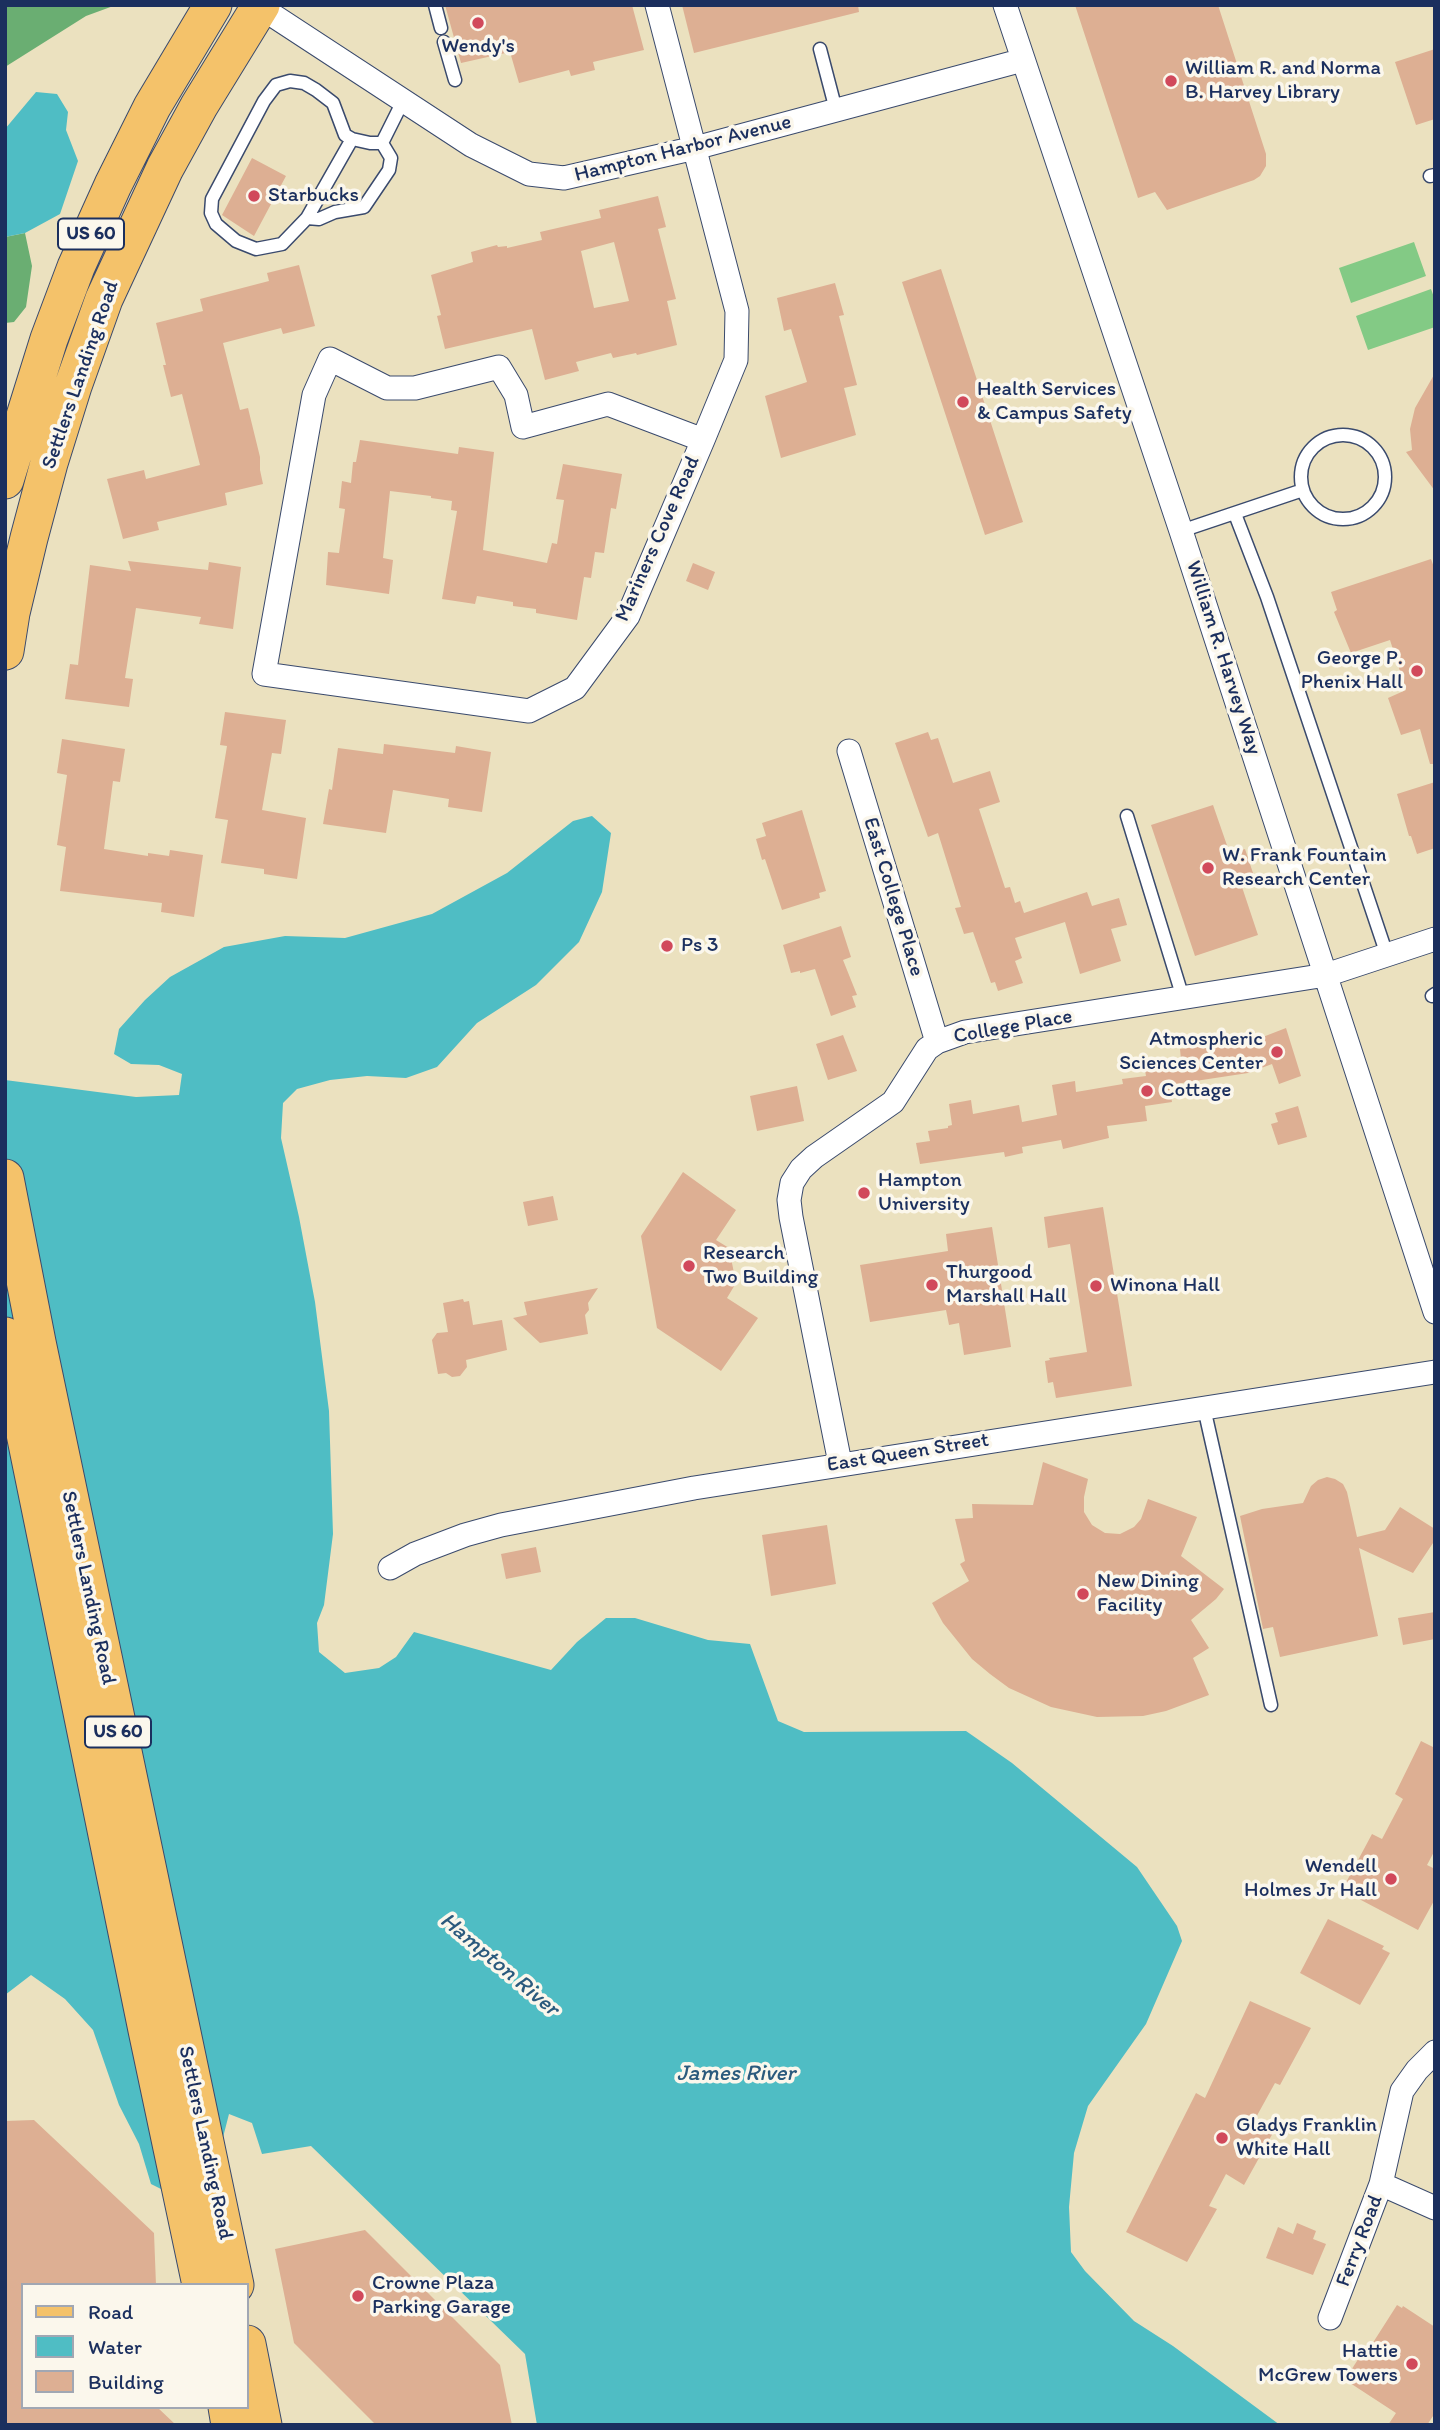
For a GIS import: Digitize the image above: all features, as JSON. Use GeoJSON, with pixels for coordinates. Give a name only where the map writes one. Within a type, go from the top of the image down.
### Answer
{"type":"FeatureCollection","features":[{"type":"Feature","properties":{"kind":"main road","name":"Settlers Landing Road"},"geometry":{"type":"LineString","coordinates":[[5,480],[49,339],[90,236],[152,107],[213,5]]}},
{"type":"Feature","properties":{"kind":"main road","name":"Settlers Landing Road"},"geometry":{"type":"LineString","coordinates":[[5,651],[11,613],[49,463],[104,299],[165,168],[260,6]]}},
{"type":"Feature","properties":{"kind":"main road","name":"Settlers Landing Road"},"geometry":{"type":"LineString","coordinates":[[5,1178],[234,2283]]}},
{"type":"Feature","properties":{"kind":"main road","name":"Settlers Landing Road"},"geometry":{"type":"LineString","coordinates":[[5,1336],[146,2030],[201,2283]]}},
{"type":"Feature","properties":{"kind":"main road"},"geometry":{"type":"LineString","coordinates":[[248,2349],[262,2425]]}},
{"type":"Feature","properties":{"kind":"street","name":"Mariners Cove Road"},"geometry":{"type":"LineString","coordinates":[[657,5],[737,311],[736,360],[703,440],[628,616],[575,688],[529,710],[264,674],[314,395],[330,359],[387,388],[415,388],[499,367],[516,395],[523,427],[608,404],[703,440]]}},
{"type":"Feature","properties":{"kind":"street","name":"William R. Harvey Way"},"geometry":{"type":"LineString","coordinates":[[1005,5],[1181,531],[1435,1312]]}},
{"type":"Feature","properties":{"kind":"street","name":"Hampton Harbor Avenue"},"geometry":{"type":"LineString","coordinates":[[260,6],[471,145],[529,174],[564,178],[695,148],[1023,60]]}},
{"type":"Feature","properties":{"kind":"street","name":"East College Place"},"geometry":{"type":"LineString","coordinates":[[849,751],[937,1042]]}},
{"type":"Feature","properties":{"kind":"street","name":"College Place"},"geometry":{"type":"LineString","coordinates":[[840,1464],[791,1217],[789,1200],[792,1183],[801,1169],[814,1157],[893,1102],[920,1057],[937,1042],[965,1032],[1326,975],[1435,939]]}},
{"type":"Feature","properties":{"kind":"street","name":"East Queen Street"},"geometry":{"type":"LineString","coordinates":[[390,1568],[433,1546],[501,1525],[694,1488],[1435,1372]]}},
{"type":"Feature","properties":{"kind":"street","name":"Ferry Road"},"geometry":{"type":"LineString","coordinates":[[1330,2318],[1381,2185],[1402,2091],[1417,2070],[1435,2052]]}},
{"type":"Feature","properties":{"kind":"street"},"geometry":{"type":"LineString","coordinates":[[1381,2185],[1435,2208]]}},
{"type":"Feature","properties":{"kind":"lane"},"geometry":{"type":"LineString","coordinates":[[435,5],[441,28]]}},
{"type":"Feature","properties":{"kind":"lane"},"geometry":{"type":"LineString","coordinates":[[444,42],[455,80]]}},
{"type":"Feature","properties":{"kind":"lane"},"geometry":{"type":"LineString","coordinates":[[820,49],[836,110]]}},
{"type":"Feature","properties":{"kind":"lane"},"geometry":{"type":"LineString","coordinates":[[352,139],[307,218],[282,244],[256,249],[236,242],[216,224],[211,213],[212,199],[264,101],[276,85],[290,81],[304,83],[333,103],[345,135],[352,139],[382,143]]}},
{"type":"Feature","properties":{"kind":"lane"},"geometry":{"type":"LineString","coordinates":[[382,143],[403,101]]}},
{"type":"Feature","properties":{"kind":"lane"},"geometry":{"type":"LineString","coordinates":[[307,218],[320,219],[335,212],[364,207],[389,170],[391,158],[382,143]]}},
{"type":"Feature","properties":{"kind":"lane"},"geometry":{"type":"LineString","coordinates":[[1354,435],[1374,447],[1381,457],[1386,480],[1377,503],[1368,512],[1343,519],[1330,517],[1318,511],[1303,490],[1301,477],[1308,453],[1317,443],[1328,437],[1354,435]]}},
{"type":"Feature","properties":{"kind":"lane"},"geometry":{"type":"LineString","coordinates":[[1181,531],[1303,490]]}},
{"type":"Feature","properties":{"kind":"lane"},"geometry":{"type":"LineString","coordinates":[[1236,514],[1267,597],[1387,955]]}},
{"type":"Feature","properties":{"kind":"lane"},"geometry":{"type":"LineString","coordinates":[[1127,816],[1183,998]]}},
{"type":"Feature","properties":{"kind":"lane"},"geometry":{"type":"LineString","coordinates":[[1204,1408],[1271,1705]]}},
{"type":"Feature","properties":{"kind":"green space"},"geometry":{"type":"Polygon","coordinates":[[[5,5],[116,5],[86,16],[5,67],[5,5]]]}},
{"type":"Feature","properties":{"kind":"green space"},"geometry":{"type":"Polygon","coordinates":[[[25,233],[32,266],[26,307],[14,322],[5,323],[5,237],[25,233]]]}},
{"type":"Feature","properties":{"kind":"green space"},"geometry":{"type":"Polygon","coordinates":[[[1414,242],[1426,276],[1351,303],[1339,268],[1414,242]]]}},
{"type":"Feature","properties":{"kind":"green space"},"geometry":{"type":"Polygon","coordinates":[[[1431,289],[1435,300],[1435,327],[1368,350],[1356,316],[1431,289]]]}},
{"type":"Feature","properties":{"kind":"water"},"geometry":{"type":"Polygon","coordinates":[[[36,92],[57,94],[68,112],[66,130],[78,161],[60,214],[25,233],[5,237],[5,129],[36,92]]]}},
{"type":"Feature","properties":{"kind":"water","name":"James River"},"geometry":{"type":"Polygon","coordinates":[[[592,816],[611,833],[602,892],[579,942],[536,985],[477,1023],[437,1067],[406,1078],[367,1076],[330,1080],[297,1089],[283,1103],[281,1138],[315,1302],[329,1411],[333,1534],[324,1605],[317,1623],[319,1652],[345,1673],[379,1668],[396,1657],[414,1632],[551,1670],[577,1642],[606,1618],[635,1618],[708,1640],[750,1644],[778,1721],[804,1732],[966,1731],[1012,1763],[1137,1867],[1177,1926],[1182,1941],[1146,2024],[1088,2106],[1074,2153],[1069,2207],[1071,2252],[1085,2271],[1134,2321],[1173,2346],[1280,2425],[537,2425],[525,2354],[311,2146],[262,2154],[252,2123],[229,2114],[219,2153],[171,2194],[151,2184],[139,2144],[119,2105],[93,2030],[65,1999],[31,1975],[5,1995],[5,1080],[136,1097],[179,1095],[182,1074],[159,1065],[131,1064],[114,1054],[119,1029],[170,977],[224,947],[285,936],[345,938],[432,914],[507,873],[573,821],[592,816]]]}},
{"type":"Feature","properties":{"kind":"building"},"geometry":{"type":"Polygon","coordinates":[[[445,5],[632,5],[644,50],[593,62],[595,70],[571,76],[569,70],[519,83],[510,52],[461,63],[445,5]]]}},
{"type":"Feature","properties":{"kind":"building"},"geometry":{"type":"Polygon","coordinates":[[[682,5],[858,5],[859,12],[694,53],[682,5]]]}},
{"type":"Feature","properties":{"kind":"building","name":"William R. and Norma B. Harvey Library"},"geometry":{"type":"Polygon","coordinates":[[[1075,5],[1218,5],[1266,154],[1266,166],[1260,176],[1167,210],[1155,192],[1138,198],[1075,5]]]}},
{"type":"Feature","properties":{"kind":"building"},"geometry":{"type":"Polygon","coordinates":[[[1435,49],[1435,119],[1416,125],[1395,62],[1435,49]]]}},
{"type":"Feature","properties":{"kind":"building","name":"Starbucks"},"geometry":{"type":"Polygon","coordinates":[[[252,158],[286,176],[254,236],[222,215],[252,158]]]}},
{"type":"Feature","properties":{"kind":"building"},"geometry":{"type":"Polygon","coordinates":[[[658,196],[666,227],[658,229],[676,299],[667,301],[677,345],[637,355],[636,353],[613,358],[611,353],[576,362],[579,371],[545,380],[532,329],[445,349],[437,316],[441,315],[431,275],[473,262],[471,252],[497,245],[507,248],[542,240],[540,232],[601,218],[599,210],[658,196]],[[614,242],[581,251],[594,308],[629,301],[614,242]]]}},
{"type":"Feature","properties":{"kind":"building"},"geometry":{"type":"Polygon","coordinates":[[[299,265],[315,326],[283,334],[281,328],[223,343],[240,410],[248,408],[260,457],[263,484],[225,493],[227,505],[157,522],[159,530],[123,539],[107,479],[144,470],[146,479],[200,465],[182,394],[171,397],[156,323],[203,311],[200,299],[269,281],[267,273],[299,265]]]}},
{"type":"Feature","properties":{"kind":"building","name":"Health Services & Campus Safety"},"geometry":{"type":"Polygon","coordinates":[[[941,269],[1023,522],[985,535],[902,282],[941,269]]]}},
{"type":"Feature","properties":{"kind":"building"},"geometry":{"type":"Polygon","coordinates":[[[835,283],[844,315],[839,316],[857,385],[844,388],[856,435],[781,458],[765,396],[807,382],[791,329],[784,331],[777,298],[835,283]]]}},
{"type":"Feature","properties":{"kind":"building"},"geometry":{"type":"Polygon","coordinates":[[[1435,373],[1435,491],[1406,452],[1412,450],[1410,429],[1415,408],[1435,373]]]}},
{"type":"Feature","properties":{"kind":"building"},"geometry":{"type":"Polygon","coordinates":[[[360,440],[458,454],[459,447],[494,452],[483,550],[547,563],[552,543],[557,544],[564,500],[556,499],[563,464],[622,474],[616,509],[611,508],[604,553],[595,552],[591,578],[584,577],[577,620],[536,613],[536,609],[513,606],[513,602],[477,596],[475,604],[442,599],[457,511],[451,510],[452,501],[431,496],[390,491],[383,558],[393,560],[389,594],[326,585],[328,552],[339,553],[345,509],[339,508],[342,481],[351,483],[353,462],[356,462],[360,440]]]}},
{"type":"Feature","properties":{"kind":"building","name":"George P. Phenix Hall"},"geometry":{"type":"Polygon","coordinates":[[[1431,559],[1435,570],[1435,764],[1430,764],[1420,729],[1401,735],[1388,698],[1406,690],[1390,640],[1351,653],[1334,612],[1337,610],[1331,592],[1431,559]]]}},
{"type":"Feature","properties":{"kind":"building"},"geometry":{"type":"Polygon","coordinates":[[[128,561],[208,570],[209,562],[241,567],[233,629],[199,624],[201,617],[136,608],[125,678],[133,679],[129,707],[65,699],[70,664],[78,665],[90,565],[131,571],[128,561]]]}},
{"type":"Feature","properties":{"kind":"building"},"geometry":{"type":"Polygon","coordinates":[[[693,563],[715,572],[708,590],[686,581],[693,563]]]}},
{"type":"Feature","properties":{"kind":"building"},"geometry":{"type":"Polygon","coordinates":[[[225,712],[286,720],[281,754],[272,753],[262,810],[306,818],[297,879],[264,874],[264,869],[221,863],[228,820],[215,818],[227,746],[220,745],[225,712]]]}},
{"type":"Feature","properties":{"kind":"building"},"geometry":{"type":"Polygon","coordinates":[[[928,732],[931,740],[938,738],[953,783],[990,771],[1000,802],[979,809],[1005,888],[1010,887],[1015,903],[1020,901],[1024,913],[1087,892],[1092,906],[1119,898],[1127,925],[1111,929],[1121,961],[1080,974],[1065,922],[1015,938],[1022,958],[1015,961],[1023,983],[998,991],[995,982],[991,983],[973,932],[964,934],[955,908],[961,907],[938,833],[928,837],[895,743],[928,732]]]}},
{"type":"Feature","properties":{"kind":"building"},"geometry":{"type":"Polygon","coordinates":[[[62,739],[125,749],[120,782],[113,781],[104,849],[148,856],[148,853],[169,856],[170,850],[203,855],[194,917],[161,912],[162,903],[60,891],[66,847],[57,845],[67,775],[57,773],[62,739]]]}},
{"type":"Feature","properties":{"kind":"building"},"geometry":{"type":"Polygon","coordinates":[[[384,744],[455,753],[456,746],[491,752],[482,812],[448,807],[449,799],[393,790],[386,833],[323,824],[329,789],[332,790],[338,748],[383,754],[384,744]]]}},
{"type":"Feature","properties":{"kind":"building"},"geometry":{"type":"Polygon","coordinates":[[[1435,782],[1435,848],[1417,854],[1397,794],[1435,782]]]}},
{"type":"Feature","properties":{"kind":"building","name":"W. Frank Fountain Research Center"},"geometry":{"type":"Polygon","coordinates":[[[1213,805],[1230,854],[1245,849],[1256,882],[1242,887],[1258,935],[1195,956],[1151,825],[1213,805]]]}},
{"type":"Feature","properties":{"kind":"building"},"geometry":{"type":"Polygon","coordinates":[[[802,810],[826,891],[819,893],[820,898],[782,910],[756,839],[766,836],[762,823],[802,810]]]}},
{"type":"Feature","properties":{"kind":"building"},"geometry":{"type":"Polygon","coordinates":[[[841,926],[851,957],[843,960],[857,995],[852,996],[856,1007],[831,1016],[815,969],[791,973],[783,945],[841,926]]]}},
{"type":"Feature","properties":{"kind":"building"},"geometry":{"type":"Polygon","coordinates":[[[1286,1028],[1301,1076],[1279,1084],[1272,1064],[1248,1073],[1169,1085],[1172,1102],[1145,1106],[1147,1121],[1107,1126],[1109,1138],[1063,1149],[1061,1140],[1022,1147],[1023,1153],[1005,1157],[1004,1152],[920,1164],[916,1143],[930,1141],[928,1131],[952,1125],[949,1104],[971,1100],[973,1114],[1019,1105],[1022,1122],[1057,1115],[1052,1085],[1075,1081],[1076,1092],[1123,1084],[1122,1079],[1146,1076],[1144,1065],[1181,1060],[1180,1049],[1236,1040],[1237,1047],[1286,1028]]]}},
{"type":"Feature","properties":{"kind":"building"},"geometry":{"type":"Polygon","coordinates":[[[843,1035],[857,1071],[828,1080],[816,1044],[843,1035]]]}},
{"type":"Feature","properties":{"kind":"building"},"geometry":{"type":"Polygon","coordinates":[[[797,1086],[804,1121],[757,1131],[750,1096],[797,1086]]]}},
{"type":"Feature","properties":{"kind":"building"},"geometry":{"type":"Polygon","coordinates":[[[1298,1106],[1307,1137],[1278,1145],[1271,1124],[1278,1122],[1275,1113],[1298,1106]]]}},
{"type":"Feature","properties":{"kind":"building","name":"Research Two Building"},"geometry":{"type":"Polygon","coordinates":[[[683,1172],[736,1210],[716,1240],[729,1248],[736,1283],[727,1298],[758,1318],[721,1371],[657,1328],[641,1236],[683,1172]]]}},
{"type":"Feature","properties":{"kind":"building"},"geometry":{"type":"Polygon","coordinates":[[[553,1196],[558,1220],[528,1226],[523,1202],[553,1196]]]}},
{"type":"Feature","properties":{"kind":"building","name":"Winona Hall"},"geometry":{"type":"Polygon","coordinates":[[[1103,1207],[1132,1386],[1056,1398],[1053,1382],[1048,1383],[1045,1361],[1087,1352],[1070,1244],[1048,1248],[1044,1217],[1103,1207]]]}},
{"type":"Feature","properties":{"kind":"building","name":"Thurgood Marshall Hall"},"geometry":{"type":"Polygon","coordinates":[[[992,1227],[1011,1347],[964,1355],[959,1323],[949,1325],[946,1310],[870,1322],[860,1265],[948,1251],[946,1234],[992,1227]]]}},
{"type":"Feature","properties":{"kind":"building"},"geometry":{"type":"Polygon","coordinates":[[[598,1288],[588,1303],[589,1310],[585,1315],[588,1334],[540,1343],[513,1318],[527,1315],[524,1302],[598,1288]]]}},
{"type":"Feature","properties":{"kind":"building"},"geometry":{"type":"Polygon","coordinates":[[[463,1299],[464,1302],[469,1301],[473,1325],[502,1320],[507,1350],[466,1360],[467,1367],[460,1376],[438,1374],[432,1340],[437,1333],[448,1332],[443,1303],[463,1299]]]}},
{"type":"Feature","properties":{"kind":"building","name":"New Dining Facility"},"geometry":{"type":"Polygon","coordinates":[[[1043,1462],[1088,1479],[1084,1512],[1092,1525],[1105,1533],[1120,1534],[1134,1527],[1141,1519],[1148,1499],[1197,1517],[1181,1556],[1224,1589],[1191,1620],[1209,1648],[1193,1658],[1209,1695],[1166,1711],[1143,1716],[1097,1717],[1051,1707],[1009,1688],[990,1674],[972,1659],[943,1623],[932,1603],[969,1581],[960,1564],[965,1561],[955,1519],[973,1518],[972,1504],[1033,1505],[1043,1462]]]}},
{"type":"Feature","properties":{"kind":"building"},"geometry":{"type":"Polygon","coordinates":[[[1327,1477],[1343,1484],[1347,1492],[1357,1537],[1385,1530],[1400,1507],[1435,1529],[1435,1540],[1413,1573],[1359,1548],[1378,1636],[1280,1657],[1273,1627],[1263,1629],[1240,1516],[1262,1509],[1303,1503],[1311,1486],[1327,1477]]]}},
{"type":"Feature","properties":{"kind":"building"},"geometry":{"type":"Polygon","coordinates":[[[827,1525],[836,1584],[771,1596],[762,1535],[827,1525]]]}},
{"type":"Feature","properties":{"kind":"building"},"geometry":{"type":"Polygon","coordinates":[[[536,1547],[541,1572],[506,1579],[501,1554],[536,1547]]]}},
{"type":"Feature","properties":{"kind":"building"},"geometry":{"type":"Polygon","coordinates":[[[1435,1612],[1435,1639],[1403,1645],[1398,1618],[1435,1612]]]}},
{"type":"Feature","properties":{"kind":"building","name":"Wendell Holmes Jr Hall"},"geometry":{"type":"Polygon","coordinates":[[[1421,1741],[1435,1748],[1435,1850],[1427,1865],[1435,1869],[1435,1899],[1418,1930],[1342,1890],[1372,1834],[1382,1839],[1403,1799],[1395,1794],[1421,1741]]]}},
{"type":"Feature","properties":{"kind":"building"},"geometry":{"type":"Polygon","coordinates":[[[1328,1919],[1384,1946],[1382,1949],[1390,1953],[1360,2005],[1300,1973],[1328,1919]]]}},
{"type":"Feature","properties":{"kind":"building","name":"Gladys Franklin White Hall"},"geometry":{"type":"Polygon","coordinates":[[[1250,2001],[1311,2028],[1280,2085],[1275,2083],[1254,2121],[1274,2131],[1244,2185],[1226,2174],[1209,2206],[1217,2209],[1187,2262],[1126,2232],[1196,2093],[1205,2098],[1250,2001]]]}},
{"type":"Feature","properties":{"kind":"building"},"geometry":{"type":"Polygon","coordinates":[[[34,2120],[154,2233],[156,2283],[21,2283],[21,2409],[159,2409],[176,2425],[5,2425],[5,2121],[34,2120]]]}},
{"type":"Feature","properties":{"kind":"building"},"geometry":{"type":"Polygon","coordinates":[[[1297,2223],[1316,2231],[1313,2239],[1326,2244],[1313,2275],[1266,2258],[1278,2227],[1293,2234],[1297,2223]]]}},
{"type":"Feature","properties":{"kind":"building","name":"Crowne Plaza Parking Garage"},"geometry":{"type":"Polygon","coordinates":[[[365,2230],[500,2365],[512,2425],[376,2425],[294,2343],[275,2249],[365,2230]]]}},
{"type":"Feature","properties":{"kind":"building","name":"Hattie McGrew Towers"},"geometry":{"type":"Polygon","coordinates":[[[1397,2305],[1402,2308],[1403,2306],[1435,2327],[1435,2413],[1427,2425],[1388,2425],[1396,2413],[1350,2383],[1353,2379],[1348,2375],[1364,2350],[1367,2352],[1397,2305]]]}},
{"type":"Feature","properties":{"kind":"place","name":"Wendy's"},"geometry":{"type":"Point","coordinates":[478,23]}},
{"type":"Feature","properties":{"kind":"place","name":"William R. and Norma B. Harvey Library"},"geometry":{"type":"Point","coordinates":[1171,81]}},
{"type":"Feature","properties":{"kind":"place","name":"Starbucks"},"geometry":{"type":"Point","coordinates":[254,196]}},
{"type":"Feature","properties":{"kind":"place","name":"Health Services & Campus Safety"},"geometry":{"type":"Point","coordinates":[963,402]}},
{"type":"Feature","properties":{"kind":"place","name":"George P. Phenix Hall"},"geometry":{"type":"Point","coordinates":[1417,671]}},
{"type":"Feature","properties":{"kind":"place","name":"W. Frank Fountain Research Center"},"geometry":{"type":"Point","coordinates":[1208,868]}},
{"type":"Feature","properties":{"kind":"place","name":"Ps 3"},"geometry":{"type":"Point","coordinates":[667,946]}},
{"type":"Feature","properties":{"kind":"place","name":"Atmospheric Sciences Center"},"geometry":{"type":"Point","coordinates":[1277,1052]}},
{"type":"Feature","properties":{"kind":"place","name":"Cottage"},"geometry":{"type":"Point","coordinates":[1147,1091]}},
{"type":"Feature","properties":{"kind":"place","name":"Hampton University"},"geometry":{"type":"Point","coordinates":[864,1193]}},
{"type":"Feature","properties":{"kind":"place","name":"Research Two Building"},"geometry":{"type":"Point","coordinates":[689,1266]}},
{"type":"Feature","properties":{"kind":"place","name":"Thurgood Marshall Hall"},"geometry":{"type":"Point","coordinates":[932,1285]}},
{"type":"Feature","properties":{"kind":"place","name":"Winona Hall"},"geometry":{"type":"Point","coordinates":[1096,1286]}},
{"type":"Feature","properties":{"kind":"place","name":"New Dining Facility"},"geometry":{"type":"Point","coordinates":[1083,1594]}},
{"type":"Feature","properties":{"kind":"place","name":"Wendell Holmes Jr Hall"},"geometry":{"type":"Point","coordinates":[1391,1879]}},
{"type":"Feature","properties":{"kind":"place","name":"Gladys Franklin White Hall"},"geometry":{"type":"Point","coordinates":[1222,2138]}},
{"type":"Feature","properties":{"kind":"place","name":"Crowne Plaza Parking Garage"},"geometry":{"type":"Point","coordinates":[358,2296]}},
{"type":"Feature","properties":{"kind":"place","name":"Hattie McGrew Towers"},"geometry":{"type":"Point","coordinates":[1412,2364]}},
{"type":"Feature","properties":{"kind":"water label","name":"Hampton River"},"geometry":{"type":"Point","coordinates":[499,1965]}}]}
